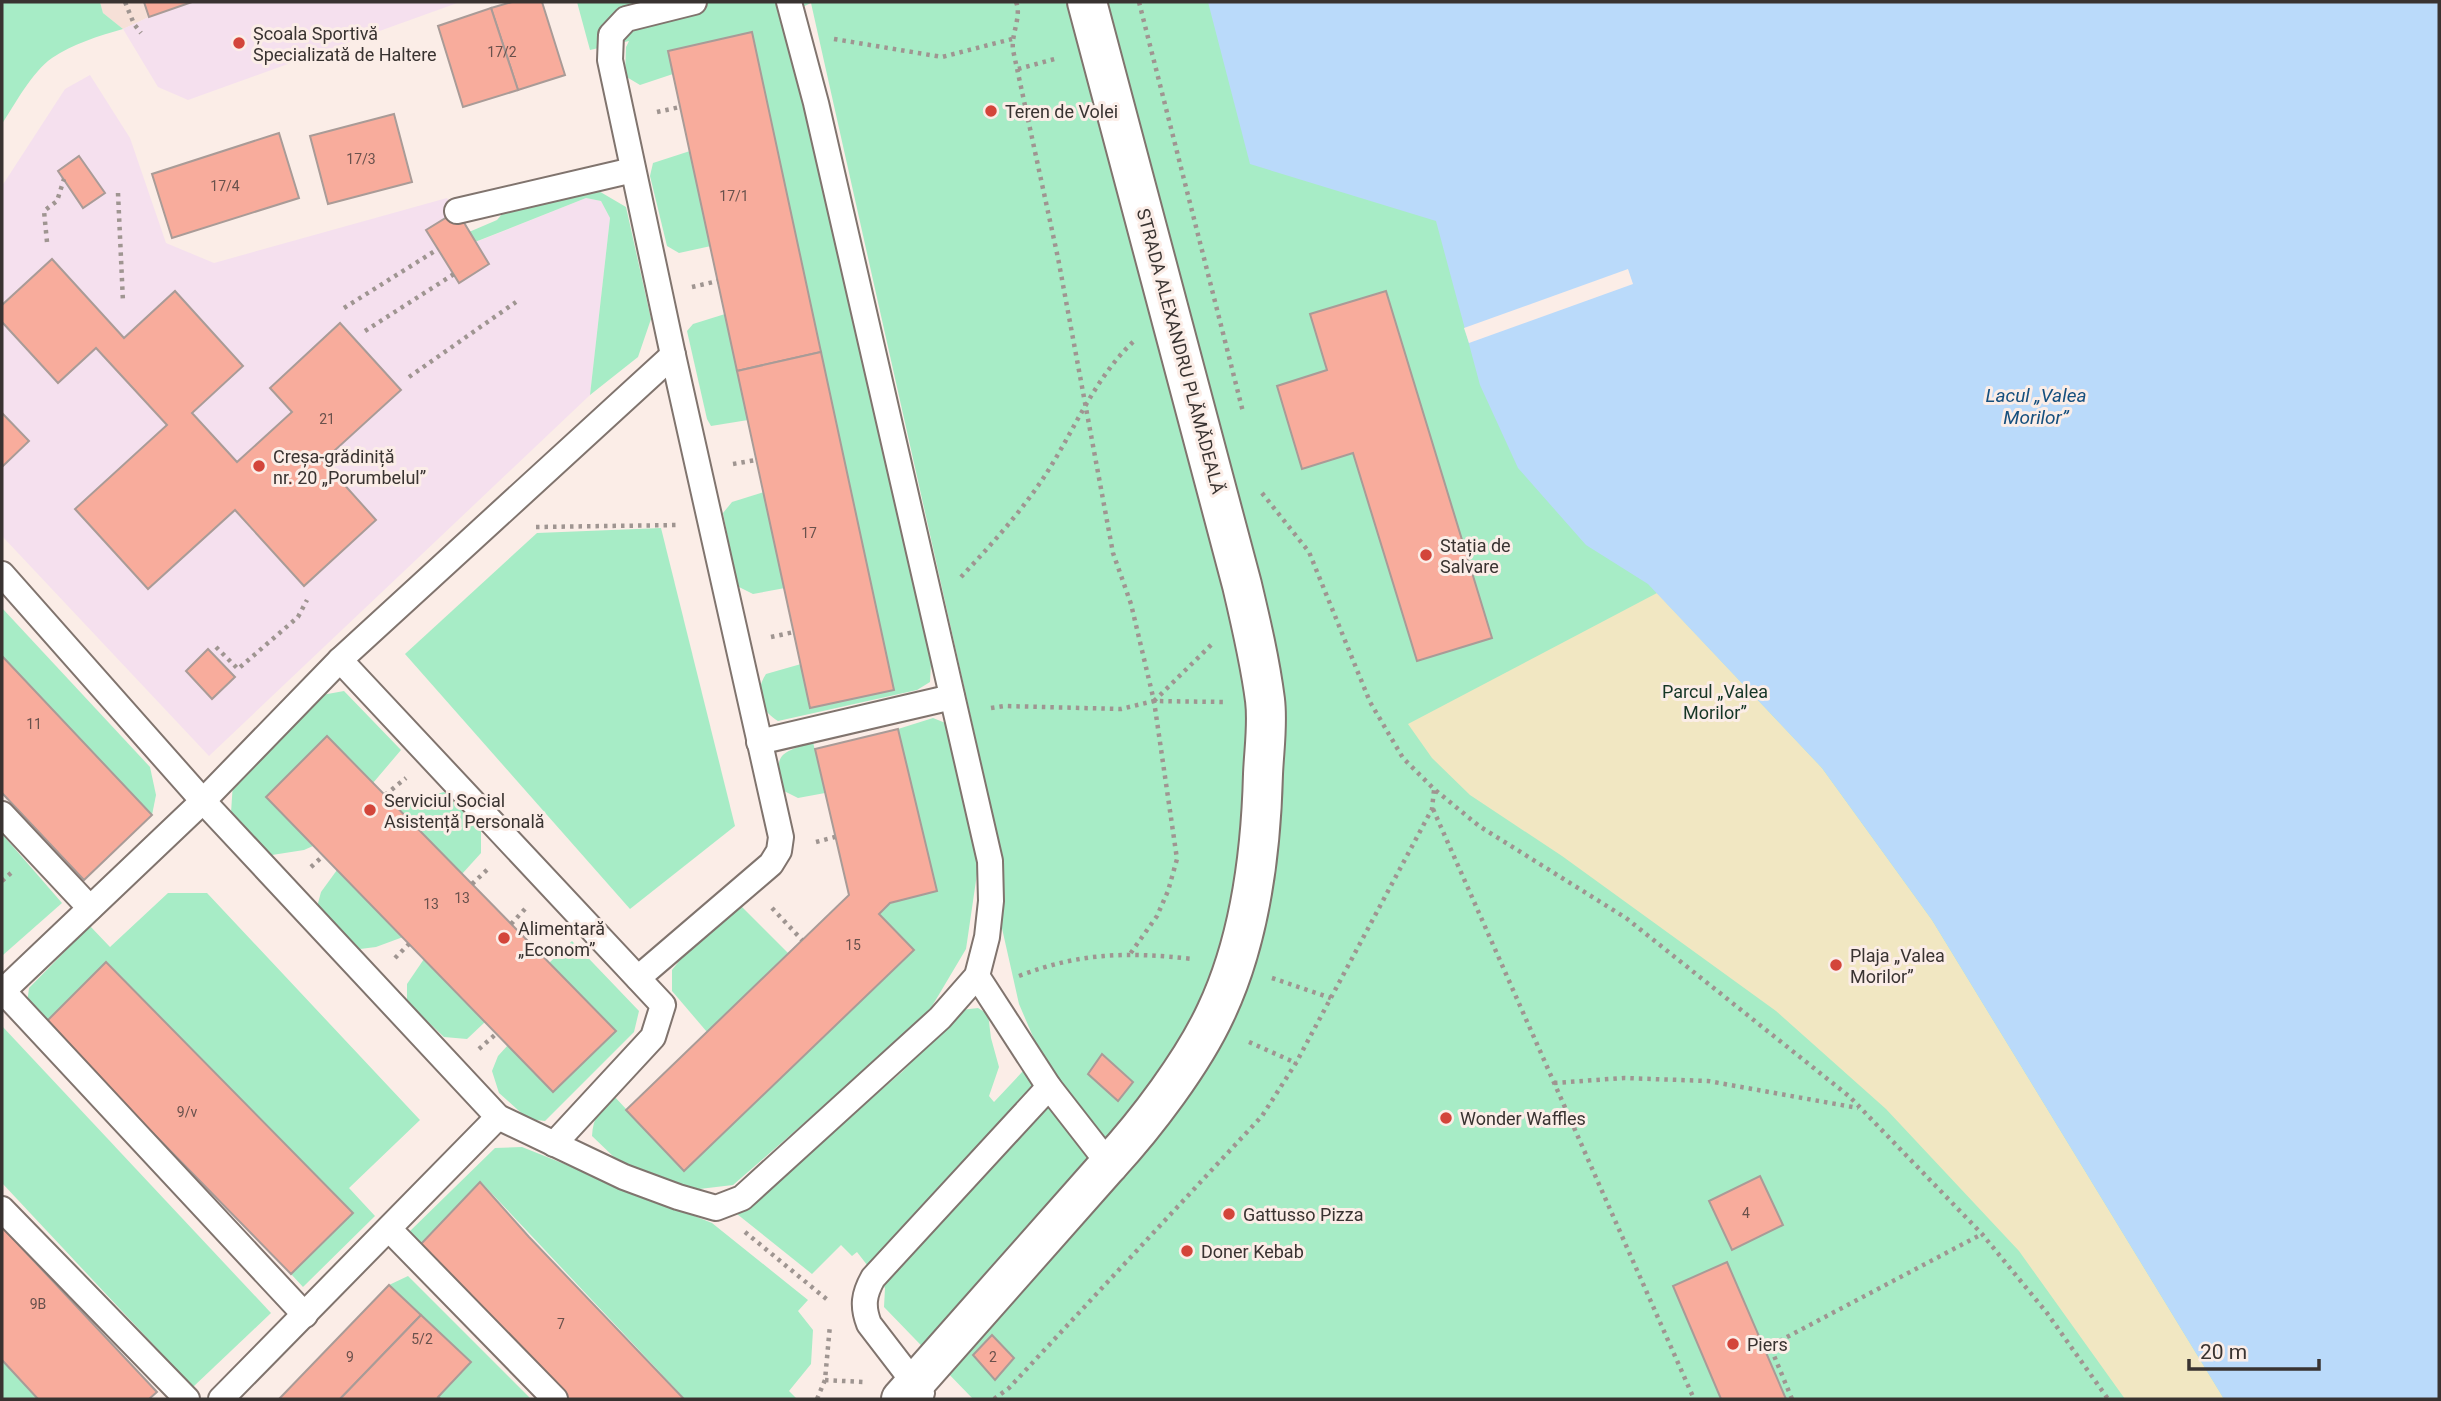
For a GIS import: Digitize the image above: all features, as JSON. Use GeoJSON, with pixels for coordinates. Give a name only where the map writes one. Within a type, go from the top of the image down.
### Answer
{"type":"FeatureCollection","features":[{"type":"Feature","properties":{"kind":"street","name":"STRADA ALEXANDRU PLĂMĂDEALĂ"},"geometry":{"type":"LineString","coordinates":[[914,1394],[1129,1143],[1196,1049],[1210,1023],[1234,964],[1249,909],[1257,855],[1263,797],[1265,703],[1251,625],[1210,461],[1087,2]]}},
{"type":"Feature","properties":{"kind":"lane"},"geometry":{"type":"LineString","coordinates":[[638,978],[771,864],[779,851],[781,837],[610,60],[611,36],[626,19],[694,2]]}},
{"type":"Feature","properties":{"kind":"lane"},"geometry":{"type":"LineString","coordinates":[[789,2],[820,116],[990,861],[990,913],[981,982],[1049,1087],[1109,1164]]}},
{"type":"Feature","properties":{"kind":"lane"},"geometry":{"type":"LineString","coordinates":[[457,211],[633,170]]}},
{"type":"Feature","properties":{"kind":"lane"},"geometry":{"type":"LineString","coordinates":[[305,1315],[2,991],[203,801],[340,660],[673,355]]}},
{"type":"Feature","properties":{"kind":"lane"},"geometry":{"type":"LineString","coordinates":[[2,574],[203,801],[498,1117],[624,1177],[716,1208],[743,1198],[981,982]]}},
{"type":"Feature","properties":{"kind":"lane"},"geometry":{"type":"LineString","coordinates":[[340,660],[663,1005],[653,1037],[554,1144]]}},
{"type":"Feature","properties":{"kind":"lane"},"geometry":{"type":"LineString","coordinates":[[759,743],[954,706]]}},
{"type":"Feature","properties":{"kind":"lane"},"geometry":{"type":"LineString","coordinates":[[2,814],[90,908]]}},
{"type":"Feature","properties":{"kind":"lane"},"geometry":{"type":"LineString","coordinates":[[914,1394],[869,1324],[864,1313],[866,1289],[873,1278],[1049,1087]]}},
{"type":"Feature","properties":{"kind":"lane"},"geometry":{"type":"LineString","coordinates":[[221,1399],[498,1117]]}},
{"type":"Feature","properties":{"kind":"lane"},"geometry":{"type":"LineString","coordinates":[[2,1209],[187,1399]]}},
{"type":"Feature","properties":{"kind":"lane"},"geometry":{"type":"LineString","coordinates":[[389,1229],[555,1399]]}},
{"type":"Feature","properties":{"kind":"path"},"geometry":{"type":"LineString","coordinates":[[125,2],[141,33]]}},
{"type":"Feature","properties":{"kind":"path"},"geometry":{"type":"LineString","coordinates":[[1016,2],[1019,8],[1012,39],[1058,257],[1113,553],[1132,604],[1154,701],[1177,859],[1168,891],[1157,916],[1130,954]]}},
{"type":"Feature","properties":{"kind":"path"},"geometry":{"type":"LineString","coordinates":[[1139,2],[1244,415]]}},
{"type":"Feature","properties":{"kind":"path"},"geometry":{"type":"LineString","coordinates":[[795,26],[840,41],[942,57],[1012,39]]}},
{"type":"Feature","properties":{"kind":"path"},"geometry":{"type":"LineString","coordinates":[[47,242],[44,211],[57,201],[64,179]]}},
{"type":"Feature","properties":{"kind":"path"},"geometry":{"type":"LineString","coordinates":[[118,193],[123,302]]}},
{"type":"Feature","properties":{"kind":"path"},"geometry":{"type":"LineString","coordinates":[[344,308],[438,249]]}},
{"type":"Feature","properties":{"kind":"path"},"geometry":{"type":"LineString","coordinates":[[365,331],[454,275]]}},
{"type":"Feature","properties":{"kind":"path"},"geometry":{"type":"LineString","coordinates":[[409,377],[516,302]]}},
{"type":"Feature","properties":{"kind":"path"},"geometry":{"type":"LineString","coordinates":[[932,609],[1001,533],[1046,474],[1085,405],[1118,356],[1170,310]]}},
{"type":"Feature","properties":{"kind":"path"},"geometry":{"type":"LineString","coordinates":[[1210,461],[1262,492],[1309,552],[1370,702],[1402,758],[1479,826],[1626,918],[1850,1097],[1982,1234],[2047,1313],[2107,1398],[2099,1399]]}},
{"type":"Feature","properties":{"kind":"path"},"geometry":{"type":"LineString","coordinates":[[482,528],[710,524]]}},
{"type":"Feature","properties":{"kind":"path"},"geometry":{"type":"LineString","coordinates":[[216,647],[238,670],[298,617],[307,600]]}},
{"type":"Feature","properties":{"kind":"path"},"geometry":{"type":"LineString","coordinates":[[1154,701],[1220,637],[1251,625]]}},
{"type":"Feature","properties":{"kind":"path"},"geometry":{"type":"LineString","coordinates":[[954,706],[1121,709],[1154,701],[1265,703]]}},
{"type":"Feature","properties":{"kind":"path"},"geometry":{"type":"LineString","coordinates":[[994,1399],[1009,1388],[1037,1359],[1262,1116],[1296,1063],[1432,809],[1434,789]]}},
{"type":"Feature","properties":{"kind":"path"},"geometry":{"type":"LineString","coordinates":[[1432,809],[1694,1399]]}},
{"type":"Feature","properties":{"kind":"path"},"geometry":{"type":"LineString","coordinates":[[749,883],[802,940]]}},
{"type":"Feature","properties":{"kind":"path"},"geometry":{"type":"LineString","coordinates":[[981,982],[1062,961],[1099,955],[1130,954],[1234,964],[1331,998]]}},
{"type":"Feature","properties":{"kind":"path"},"geometry":{"type":"LineString","coordinates":[[1210,1023],[1296,1063]]}},
{"type":"Feature","properties":{"kind":"path"},"geometry":{"type":"LineString","coordinates":[[1554,1083],[1624,1078],[1708,1081],[1860,1108]]}},
{"type":"Feature","properties":{"kind":"path"},"geometry":{"type":"LineString","coordinates":[[716,1208],[830,1302]]}},
{"type":"Feature","properties":{"kind":"path"},"geometry":{"type":"LineString","coordinates":[[1792,1399],[1770,1346],[1982,1234]]}},
{"type":"Feature","properties":{"kind":"path"},"geometry":{"type":"LineString","coordinates":[[817,1399],[825,1380],[830,1316]]}},
{"type":"Feature","properties":{"kind":"shaded area"},"geometry":{"type":"Polygon","coordinates":[[[100,2],[144,2],[149,17],[123,29],[103,13],[100,2]]]}},
{"type":"Feature","properties":{"kind":"shaded area","name":"Școala Sportivă Specializată de Haltere"},"geometry":{"type":"Polygon","coordinates":[[[144,2],[460,2],[188,100],[158,87],[123,29],[149,17],[144,2]]]}},
{"type":"Feature","properties":{"kind":"shaded area","name":"Creșa-grădiniță nr. 20 „Porumbelul”"},"geometry":{"type":"Polygon","coordinates":[[[90,75],[130,138],[166,243],[214,263],[447,198],[476,242],[586,198],[601,201],[610,218],[590,395],[209,756],[2,536],[2,186],[65,89],[90,75]]]}},
{"type":"Feature","properties":{"kind":"green space"},"geometry":{"type":"Polygon","coordinates":[[[2,2],[100,2],[103,13],[123,29],[86,41],[52,58],[31,80],[2,124],[2,2]]]}},
{"type":"Feature","properties":{"kind":"green space","name":"Parcul „Valea Morilor”"},"geometry":{"type":"Polygon","coordinates":[[[577,2],[2439,2],[2439,1399],[973,1399],[884,1307],[885,1288],[857,1252],[852,1256],[841,1245],[812,1274],[737,1214],[902,1072],[961,1010],[978,1008],[988,1014],[999,1067],[989,1096],[994,1102],[1040,1053],[1019,1004],[999,915],[1004,865],[811,3],[779,18],[793,51],[931,663],[930,682],[917,690],[778,721],[763,706],[760,694],[762,681],[766,674],[801,664],[811,708],[893,690],[668,51],[673,74],[640,85],[625,76],[626,47],[629,41],[590,50],[577,2]]]}},
{"type":"Feature","properties":{"kind":"green space"},"geometry":{"type":"Polygon","coordinates":[[[690,151],[711,246],[679,253],[667,246],[650,176],[653,163],[690,151]]]}},
{"type":"Feature","properties":{"kind":"green space"},"geometry":{"type":"Polygon","coordinates":[[[597,190],[626,207],[651,319],[638,357],[590,395],[610,218],[601,201],[586,198],[475,242],[469,232],[497,220],[502,214],[597,190]]]}},
{"type":"Feature","properties":{"kind":"green space"},"geometry":{"type":"Polygon","coordinates":[[[725,314],[748,420],[711,426],[707,419],[687,331],[693,324],[725,314]]]}},
{"type":"Feature","properties":{"kind":"green space"},"geometry":{"type":"Polygon","coordinates":[[[764,492],[785,588],[753,594],[739,587],[723,513],[732,502],[764,492]]]}},
{"type":"Feature","properties":{"kind":"green space"},"geometry":{"type":"Polygon","coordinates":[[[661,528],[735,826],[630,909],[405,654],[537,533],[661,528]]]}},
{"type":"Feature","properties":{"kind":"green space"},"geometry":{"type":"Polygon","coordinates":[[[2,608],[150,767],[156,795],[152,815],[2,656],[2,608]]]}},
{"type":"Feature","properties":{"kind":"green space"},"geometry":{"type":"Polygon","coordinates":[[[344,691],[401,750],[373,783],[327,737],[266,796],[313,846],[272,855],[231,813],[233,782],[322,695],[344,691]]]}},
{"type":"Feature","properties":{"kind":"green space"},"geometry":{"type":"Polygon","coordinates":[[[933,718],[948,724],[979,860],[966,949],[925,1018],[733,1185],[691,1190],[652,1177],[616,1159],[592,1136],[598,1113],[613,1095],[684,1171],[914,950],[879,914],[890,903],[937,891],[898,729],[933,718]]]}},
{"type":"Feature","properties":{"kind":"green space"},"geometry":{"type":"Polygon","coordinates":[[[813,742],[825,793],[798,798],[784,791],[779,762],[786,753],[813,742]]]}},
{"type":"Feature","properties":{"kind":"green space"},"geometry":{"type":"Polygon","coordinates":[[[444,792],[467,811],[481,829],[481,853],[462,874],[400,810],[419,799],[444,792]]]}},
{"type":"Feature","properties":{"kind":"green space"},"geometry":{"type":"Polygon","coordinates":[[[2,834],[62,903],[3,955],[2,954],[2,834]]]}},
{"type":"Feature","properties":{"kind":"green space"},"geometry":{"type":"Polygon","coordinates":[[[337,870],[403,937],[376,947],[360,949],[317,907],[321,892],[337,870]]]}},
{"type":"Feature","properties":{"kind":"green space"},"geometry":{"type":"Polygon","coordinates":[[[168,893],[207,893],[420,1120],[349,1188],[375,1216],[303,1287],[291,1274],[352,1213],[107,962],[45,1023],[27,1004],[29,988],[90,926],[110,947],[168,893]]]}},
{"type":"Feature","properties":{"kind":"green space"},"geometry":{"type":"Polygon","coordinates":[[[741,906],[788,953],[707,1032],[672,991],[672,970],[691,946],[741,906]]]}},
{"type":"Feature","properties":{"kind":"green space"},"geometry":{"type":"Polygon","coordinates":[[[572,941],[639,1011],[634,1032],[545,1121],[528,1119],[499,1093],[492,1071],[549,963],[572,941]]]}},
{"type":"Feature","properties":{"kind":"green space"},"geometry":{"type":"Polygon","coordinates":[[[424,959],[485,1022],[467,1039],[444,1037],[407,1002],[407,984],[424,959]]]}},
{"type":"Feature","properties":{"kind":"green space"},"geometry":{"type":"Polygon","coordinates":[[[2,1026],[271,1313],[193,1387],[2,1183],[2,1026]]]}},
{"type":"Feature","properties":{"kind":"green space"},"geometry":{"type":"Polygon","coordinates":[[[522,1147],[712,1223],[808,1300],[798,1311],[813,1330],[811,1364],[789,1391],[797,1399],[685,1399],[481,1182],[421,1244],[409,1232],[495,1148],[522,1147]]]}},
{"type":"Feature","properties":{"kind":"green space"},"geometry":{"type":"Polygon","coordinates":[[[408,1276],[531,1399],[438,1397],[470,1362],[389,1285],[408,1276]]]}},
{"type":"Feature","properties":{"kind":"green space"},"geometry":{"type":"Polygon","coordinates":[[[2,1360],[38,1399],[2,1399],[2,1360]]]}},
{"type":"Feature","properties":{"kind":"sand","name":"Plaja „Valea Morilor”"},"geometry":{"type":"Polygon","coordinates":[[[1657,593],[1822,768],[1932,920],[2224,1399],[2125,1399],[2019,1251],[1886,1109],[1776,1011],[1562,856],[1470,795],[1432,758],[1408,724],[1657,593]]]}},
{"type":"Feature","properties":{"kind":"water","name":"Lacul „Valea Morilor”"},"geometry":{"type":"Polygon","coordinates":[[[1208,2],[2439,2],[2439,1399],[2224,1399],[1932,920],[1822,768],[1648,584],[1586,545],[1518,468],[1480,385],[1436,221],[1250,164],[1208,2]]]}},
{"type":"Feature","properties":{"kind":"pier"},"geometry":{"type":"Polygon","coordinates":[[[1628,269],[1633,284],[1469,343],[1464,328],[1628,269]]]}},
{"type":"Feature","properties":{"kind":"building"},"geometry":{"type":"Polygon","coordinates":[[[144,2],[192,2],[149,17],[144,2]]]}},
{"type":"Feature","properties":{"kind":"building"},"geometry":{"type":"Polygon","coordinates":[[[512,2],[542,2],[565,75],[518,90],[491,8],[512,2]]]}},
{"type":"Feature","properties":{"kind":"building"},"geometry":{"type":"Polygon","coordinates":[[[491,8],[518,90],[463,107],[438,26],[491,8]]]}},
{"type":"Feature","properties":{"kind":"building"},"geometry":{"type":"Polygon","coordinates":[[[752,32],[821,352],[737,371],[668,51],[752,32]]]}},
{"type":"Feature","properties":{"kind":"building"},"geometry":{"type":"Polygon","coordinates":[[[394,114],[412,182],[328,204],[310,136],[394,114]]]}},
{"type":"Feature","properties":{"kind":"building"},"geometry":{"type":"Polygon","coordinates":[[[279,133],[299,198],[172,238],[152,174],[279,133]]]}},
{"type":"Feature","properties":{"kind":"building"},"geometry":{"type":"Polygon","coordinates":[[[79,156],[105,193],[83,208],[58,171],[79,156]]]}},
{"type":"Feature","properties":{"kind":"building"},"geometry":{"type":"Polygon","coordinates":[[[457,211],[489,264],[459,283],[426,230],[457,211]]]}},
{"type":"Feature","properties":{"kind":"building"},"geometry":{"type":"Polygon","coordinates":[[[52,259],[124,338],[175,291],[243,366],[192,413],[237,462],[292,412],[270,388],[340,323],[401,390],[323,461],[376,520],[304,586],[235,510],[148,589],[75,509],[167,425],[96,348],[58,383],[2,322],[2,305],[52,259]]]}},
{"type":"Feature","properties":{"kind":"building","name":"Stația de Salvare"},"geometry":{"type":"Polygon","coordinates":[[[1386,291],[1492,638],[1417,661],[1353,453],[1302,469],[1277,386],[1327,370],[1310,314],[1386,291]]]}},
{"type":"Feature","properties":{"kind":"building"},"geometry":{"type":"Polygon","coordinates":[[[821,352],[894,690],[810,708],[737,371],[821,352]]]}},
{"type":"Feature","properties":{"kind":"building"},"geometry":{"type":"Polygon","coordinates":[[[2,413],[29,441],[2,467],[2,413]]]}},
{"type":"Feature","properties":{"kind":"building"},"geometry":{"type":"Polygon","coordinates":[[[208,649],[235,677],[212,699],[186,671],[208,649]]]}},
{"type":"Feature","properties":{"kind":"building"},"geometry":{"type":"Polygon","coordinates":[[[2,656],[152,815],[84,880],[2,793],[2,656]]]}},
{"type":"Feature","properties":{"kind":"building"},"geometry":{"type":"Polygon","coordinates":[[[898,729],[937,891],[890,903],[879,914],[914,950],[684,1171],[626,1110],[849,895],[815,749],[898,729]]]}},
{"type":"Feature","properties":{"kind":"building"},"geometry":{"type":"Polygon","coordinates":[[[327,736],[616,1031],[553,1092],[266,797],[327,736]]]}},
{"type":"Feature","properties":{"kind":"building"},"geometry":{"type":"Polygon","coordinates":[[[106,962],[353,1213],[291,1274],[45,1023],[106,962]]]}},
{"type":"Feature","properties":{"kind":"building"},"geometry":{"type":"Polygon","coordinates":[[[1102,1054],[1133,1082],[1118,1101],[1088,1074],[1102,1054]]]}},
{"type":"Feature","properties":{"kind":"building"},"geometry":{"type":"Polygon","coordinates":[[[1760,1176],[1783,1225],[1732,1250],[1709,1201],[1760,1176]]]}},
{"type":"Feature","properties":{"kind":"building"},"geometry":{"type":"Polygon","coordinates":[[[480,1182],[684,1399],[569,1399],[421,1244],[480,1182]]]}},
{"type":"Feature","properties":{"kind":"building"},"geometry":{"type":"Polygon","coordinates":[[[2,1227],[157,1392],[149,1399],[38,1399],[2,1360],[2,1227]]]}},
{"type":"Feature","properties":{"kind":"building"},"geometry":{"type":"Polygon","coordinates":[[[1727,1262],[1786,1399],[1721,1399],[1673,1286],[1727,1262]]]}},
{"type":"Feature","properties":{"kind":"building"},"geometry":{"type":"Polygon","coordinates":[[[389,1285],[421,1315],[340,1399],[279,1399],[389,1285]]]}},
{"type":"Feature","properties":{"kind":"building"},"geometry":{"type":"Polygon","coordinates":[[[421,1315],[471,1362],[438,1397],[441,1399],[340,1399],[421,1315]]]}},
{"type":"Feature","properties":{"kind":"building"},"geometry":{"type":"Polygon","coordinates":[[[992,1335],[1014,1358],[995,1380],[973,1355],[992,1335]]]}},
{"type":"Feature","properties":{"kind":"place","name":"Școala Sportivă Specializată de Haltere"},"geometry":{"type":"Point","coordinates":[239,43]}},
{"type":"Feature","properties":{"kind":"place","name":"Teren de Volei"},"geometry":{"type":"Point","coordinates":[991,111]}},
{"type":"Feature","properties":{"kind":"place","name":"Creșa-grădiniță nr. 20 „Porumbelul”"},"geometry":{"type":"Point","coordinates":[259,466]}},
{"type":"Feature","properties":{"kind":"place","name":"Stația de Salvare"},"geometry":{"type":"Point","coordinates":[1426,555]}},
{"type":"Feature","properties":{"kind":"place","name":"Serviciul Social Asistență Personală"},"geometry":{"type":"Point","coordinates":[370,810]}},
{"type":"Feature","properties":{"kind":"place","name":"Alimentară „Econom”"},"geometry":{"type":"Point","coordinates":[504,938]}},
{"type":"Feature","properties":{"kind":"place","name":"Plaja „Valea Morilor”"},"geometry":{"type":"Point","coordinates":[1836,965]}},
{"type":"Feature","properties":{"kind":"place","name":"Wonder Waffles"},"geometry":{"type":"Point","coordinates":[1446,1118]}},
{"type":"Feature","properties":{"kind":"place","name":"Gattusso Pizza"},"geometry":{"type":"Point","coordinates":[1229,1214]}},
{"type":"Feature","properties":{"kind":"place","name":"Doner Kebab"},"geometry":{"type":"Point","coordinates":[1187,1251]}},
{"type":"Feature","properties":{"kind":"place","name":"Piers"},"geometry":{"type":"Point","coordinates":[1733,1344]}}]}
